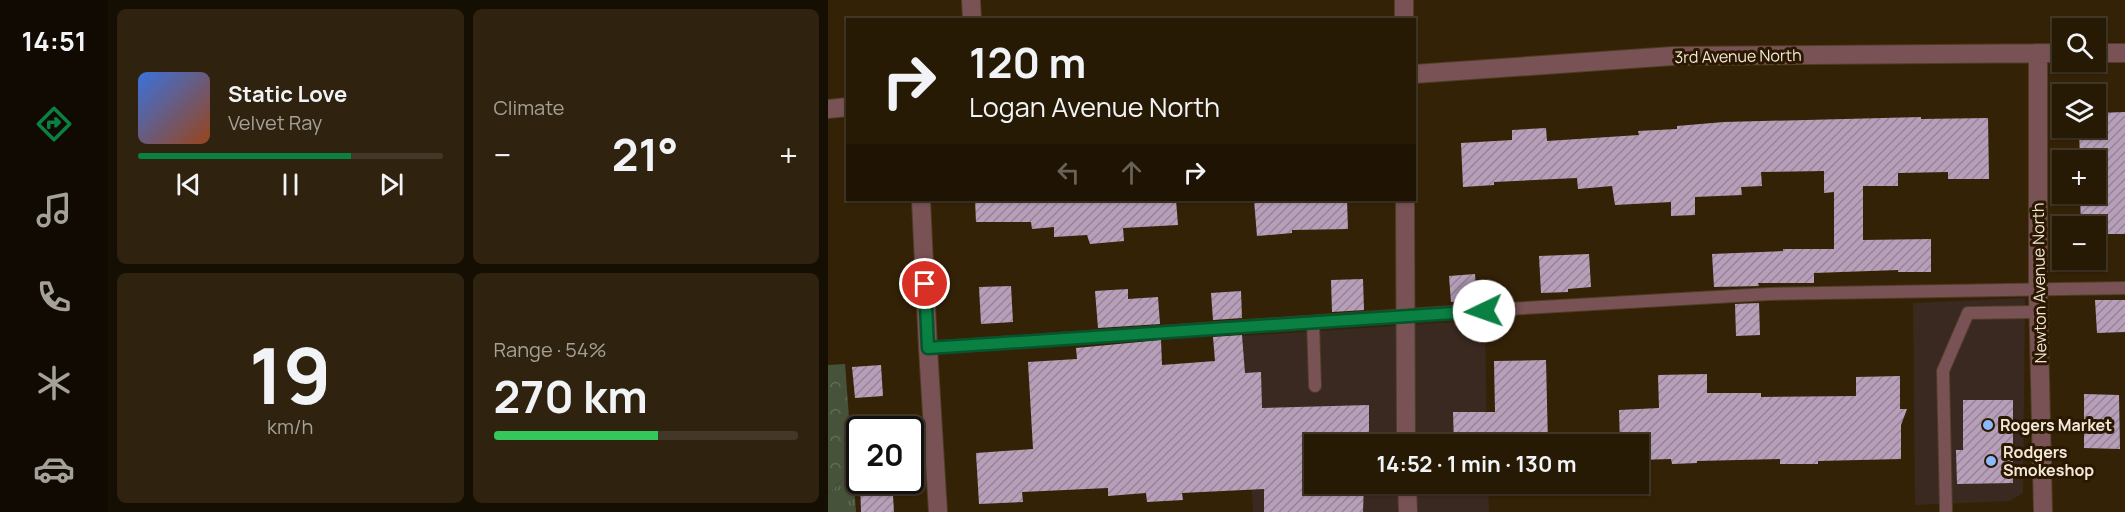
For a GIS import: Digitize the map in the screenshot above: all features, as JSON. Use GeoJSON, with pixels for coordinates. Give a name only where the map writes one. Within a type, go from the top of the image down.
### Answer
{"type":"FeatureCollection","features":[{"type":"Feature","properties":{"kind":"street"},"geometry":{"type":"LineString","coordinates":[[971,0],[972,18]]}},
{"type":"Feature","properties":{"kind":"street"},"geometry":{"type":"LineString","coordinates":[[1404,0],[1404,18]]}},
{"type":"Feature","properties":{"kind":"street","name":"Newton Avenue North"},"geometry":{"type":"LineString","coordinates":[[2038,53],[2038,312],[2043,512]]}},
{"type":"Feature","properties":{"kind":"street","name":"3rd Avenue North"},"geometry":{"type":"LineString","coordinates":[[1416,74],[1673,56],[2052,53]]}},
{"type":"Feature","properties":{"kind":"street"},"geometry":{"type":"LineString","coordinates":[[2106,53],[2125,53]]}},
{"type":"Feature","properties":{"kind":"street"},"geometry":{"type":"LineString","coordinates":[[828,109],[846,107]]}},
{"type":"Feature","properties":{"kind":"street"},"geometry":{"type":"LineString","coordinates":[[921,201],[938,512]]}},
{"type":"Feature","properties":{"kind":"street"},"geometry":{"type":"LineString","coordinates":[[1405,201],[1406,434]]}},
{"type":"Feature","properties":{"kind":"street"},"geometry":{"type":"LineString","coordinates":[[1407,494],[1408,512]]}},
{"type":"Feature","properties":{"kind":"lane"},"geometry":{"type":"LineString","coordinates":[[928,348],[1769,294],[2125,288]]}},
{"type":"Feature","properties":{"kind":"lane"},"geometry":{"type":"LineString","coordinates":[[1946,512],[1943,371],[1968,313],[2038,312]]}},
{"type":"Feature","properties":{"kind":"lane"},"geometry":{"type":"LineString","coordinates":[[1313,322],[1316,386]]}},
{"type":"Feature","properties":{"kind":"shaded area"},"geometry":{"type":"Polygon","coordinates":[[[2025,298],[2023,493],[2010,501],[1915,505],[1913,303],[2025,298]]]}},
{"type":"Feature","properties":{"kind":"shaded area"},"geometry":{"type":"Polygon","coordinates":[[[1485,320],[1487,434],[1304,434],[1304,494],[1488,494],[1489,512],[1253,512],[1242,336],[1485,320]]]}},
{"type":"Feature","properties":{"kind":"green space"},"geometry":{"type":"Polygon","coordinates":[[[845,364],[849,416],[846,416],[846,477],[828,493],[828,365],[845,364]]]}},
{"type":"Feature","properties":{"kind":"green space"},"geometry":{"type":"Polygon","coordinates":[[[846,477],[846,494],[855,494],[856,512],[828,512],[828,493],[846,477]]]}},
{"type":"Feature","properties":{"kind":"building"},"geometry":{"type":"Polygon","coordinates":[[[2125,112],[2125,234],[2106,234],[2106,216],[2081,216],[2080,204],[2106,204],[2106,150],[2080,150],[2079,138],[2106,138],[2106,113],[2125,112]]]}},
{"type":"Feature","properties":{"kind":"building"},"geometry":{"type":"Polygon","coordinates":[[[1921,117],[1921,119],[1988,118],[1989,179],[1948,179],[1948,172],[1898,173],[1898,186],[1863,186],[1863,240],[1931,239],[1931,272],[1898,272],[1898,270],[1814,273],[1814,283],[1758,283],[1759,286],[1714,287],[1712,254],[1783,251],[1783,249],[1834,249],[1834,192],[1824,193],[1824,171],[1761,172],[1762,186],[1741,187],[1742,195],[1695,197],[1695,215],[1671,216],[1671,202],[1615,205],[1612,186],[1578,189],[1577,178],[1494,182],[1494,185],[1463,187],[1461,143],[1512,140],[1512,130],[1546,128],[1547,141],[1639,135],[1638,131],[1677,129],[1677,126],[1724,122],[1921,117]]]}},
{"type":"Feature","properties":{"kind":"building"},"geometry":{"type":"Polygon","coordinates":[[[975,201],[1176,201],[1178,225],[1123,228],[1124,241],[1090,244],[1087,235],[1054,237],[1054,227],[1032,229],[1031,222],[976,222],[975,201]]]}},
{"type":"Feature","properties":{"kind":"building"},"geometry":{"type":"Polygon","coordinates":[[[1254,201],[1347,201],[1348,229],[1292,230],[1292,233],[1257,236],[1254,201]]]}},
{"type":"Feature","properties":{"kind":"building"},"geometry":{"type":"Polygon","coordinates":[[[1589,254],[1591,287],[1568,289],[1568,292],[1541,293],[1539,256],[1589,254]]]}},
{"type":"Feature","properties":{"kind":"building"},"geometry":{"type":"Polygon","coordinates":[[[1475,274],[1477,300],[1451,302],[1449,276],[1475,274]]]}},
{"type":"Feature","properties":{"kind":"building"},"geometry":{"type":"Polygon","coordinates":[[[1363,279],[1364,310],[1332,312],[1331,280],[1363,279]]]}},
{"type":"Feature","properties":{"kind":"building"},"geometry":{"type":"Polygon","coordinates":[[[1011,286],[1013,322],[981,324],[979,287],[1011,286]]]}},
{"type":"Feature","properties":{"kind":"building"},"geometry":{"type":"Polygon","coordinates":[[[1128,289],[1128,299],[1158,297],[1160,324],[1098,328],[1095,291],[1128,289]]]}},
{"type":"Feature","properties":{"kind":"building"},"geometry":{"type":"Polygon","coordinates":[[[1241,291],[1242,318],[1213,320],[1211,293],[1241,291]]]}},
{"type":"Feature","properties":{"kind":"building"},"geometry":{"type":"Polygon","coordinates":[[[2095,300],[2125,300],[2125,332],[2097,333],[2095,300]]]}},
{"type":"Feature","properties":{"kind":"building"},"geometry":{"type":"Polygon","coordinates":[[[1759,303],[1760,335],[1736,336],[1735,304],[1759,303]]]}},
{"type":"Feature","properties":{"kind":"building"},"geometry":{"type":"Polygon","coordinates":[[[1242,335],[1245,373],[1261,372],[1262,408],[1369,405],[1369,433],[1304,434],[1304,494],[1364,494],[1363,512],[1264,512],[1264,489],[1182,493],[1183,500],[1147,502],[1146,493],[1108,496],[1108,488],[1022,492],[1023,502],[979,504],[976,453],[1033,449],[1028,362],[1077,359],[1076,348],[1161,340],[1162,365],[1215,361],[1213,337],[1242,335]]]}},
{"type":"Feature","properties":{"kind":"building"},"geometry":{"type":"Polygon","coordinates":[[[1546,360],[1548,434],[1454,434],[1453,412],[1495,412],[1494,361],[1546,360]]]}},
{"type":"Feature","properties":{"kind":"building"},"geometry":{"type":"Polygon","coordinates":[[[881,365],[883,396],[855,398],[852,367],[881,365]]]}},
{"type":"Feature","properties":{"kind":"building"},"geometry":{"type":"Polygon","coordinates":[[[1707,374],[1707,393],[1761,393],[1761,397],[1856,396],[1856,377],[1900,376],[1900,409],[1907,409],[1901,425],[1901,459],[1818,461],[1818,464],[1780,464],[1780,459],[1697,461],[1697,463],[1672,464],[1671,459],[1649,460],[1649,434],[1620,434],[1619,410],[1659,408],[1658,375],[1707,374]]]}},
{"type":"Feature","properties":{"kind":"building"},"geometry":{"type":"Polygon","coordinates":[[[2084,394],[2119,395],[2120,449],[2084,448],[2084,394]]]}},
{"type":"Feature","properties":{"kind":"building","name":"Rogers Market"},"geometry":{"type":"Polygon","coordinates":[[[1963,400],[2013,400],[2013,483],[1957,484],[1956,450],[1963,450],[1963,400]]]}},
{"type":"Feature","properties":{"kind":"building"},"geometry":{"type":"Polygon","coordinates":[[[860,494],[893,494],[894,512],[861,512],[860,494]]]}},
{"type":"Feature","properties":{"kind":"place","name":"Rogers Market"},"geometry":{"type":"Point","coordinates":[1988,425]}},
{"type":"Feature","properties":{"kind":"place","name":"Rodgers Smokeshop"},"geometry":{"type":"Point","coordinates":[1991,461]}},
{"type":"Feature","properties":{"kind":"route"},"geometry":{"type":"LineString","coordinates":[[925,284],[928,348],[1484,311]]}}]}
